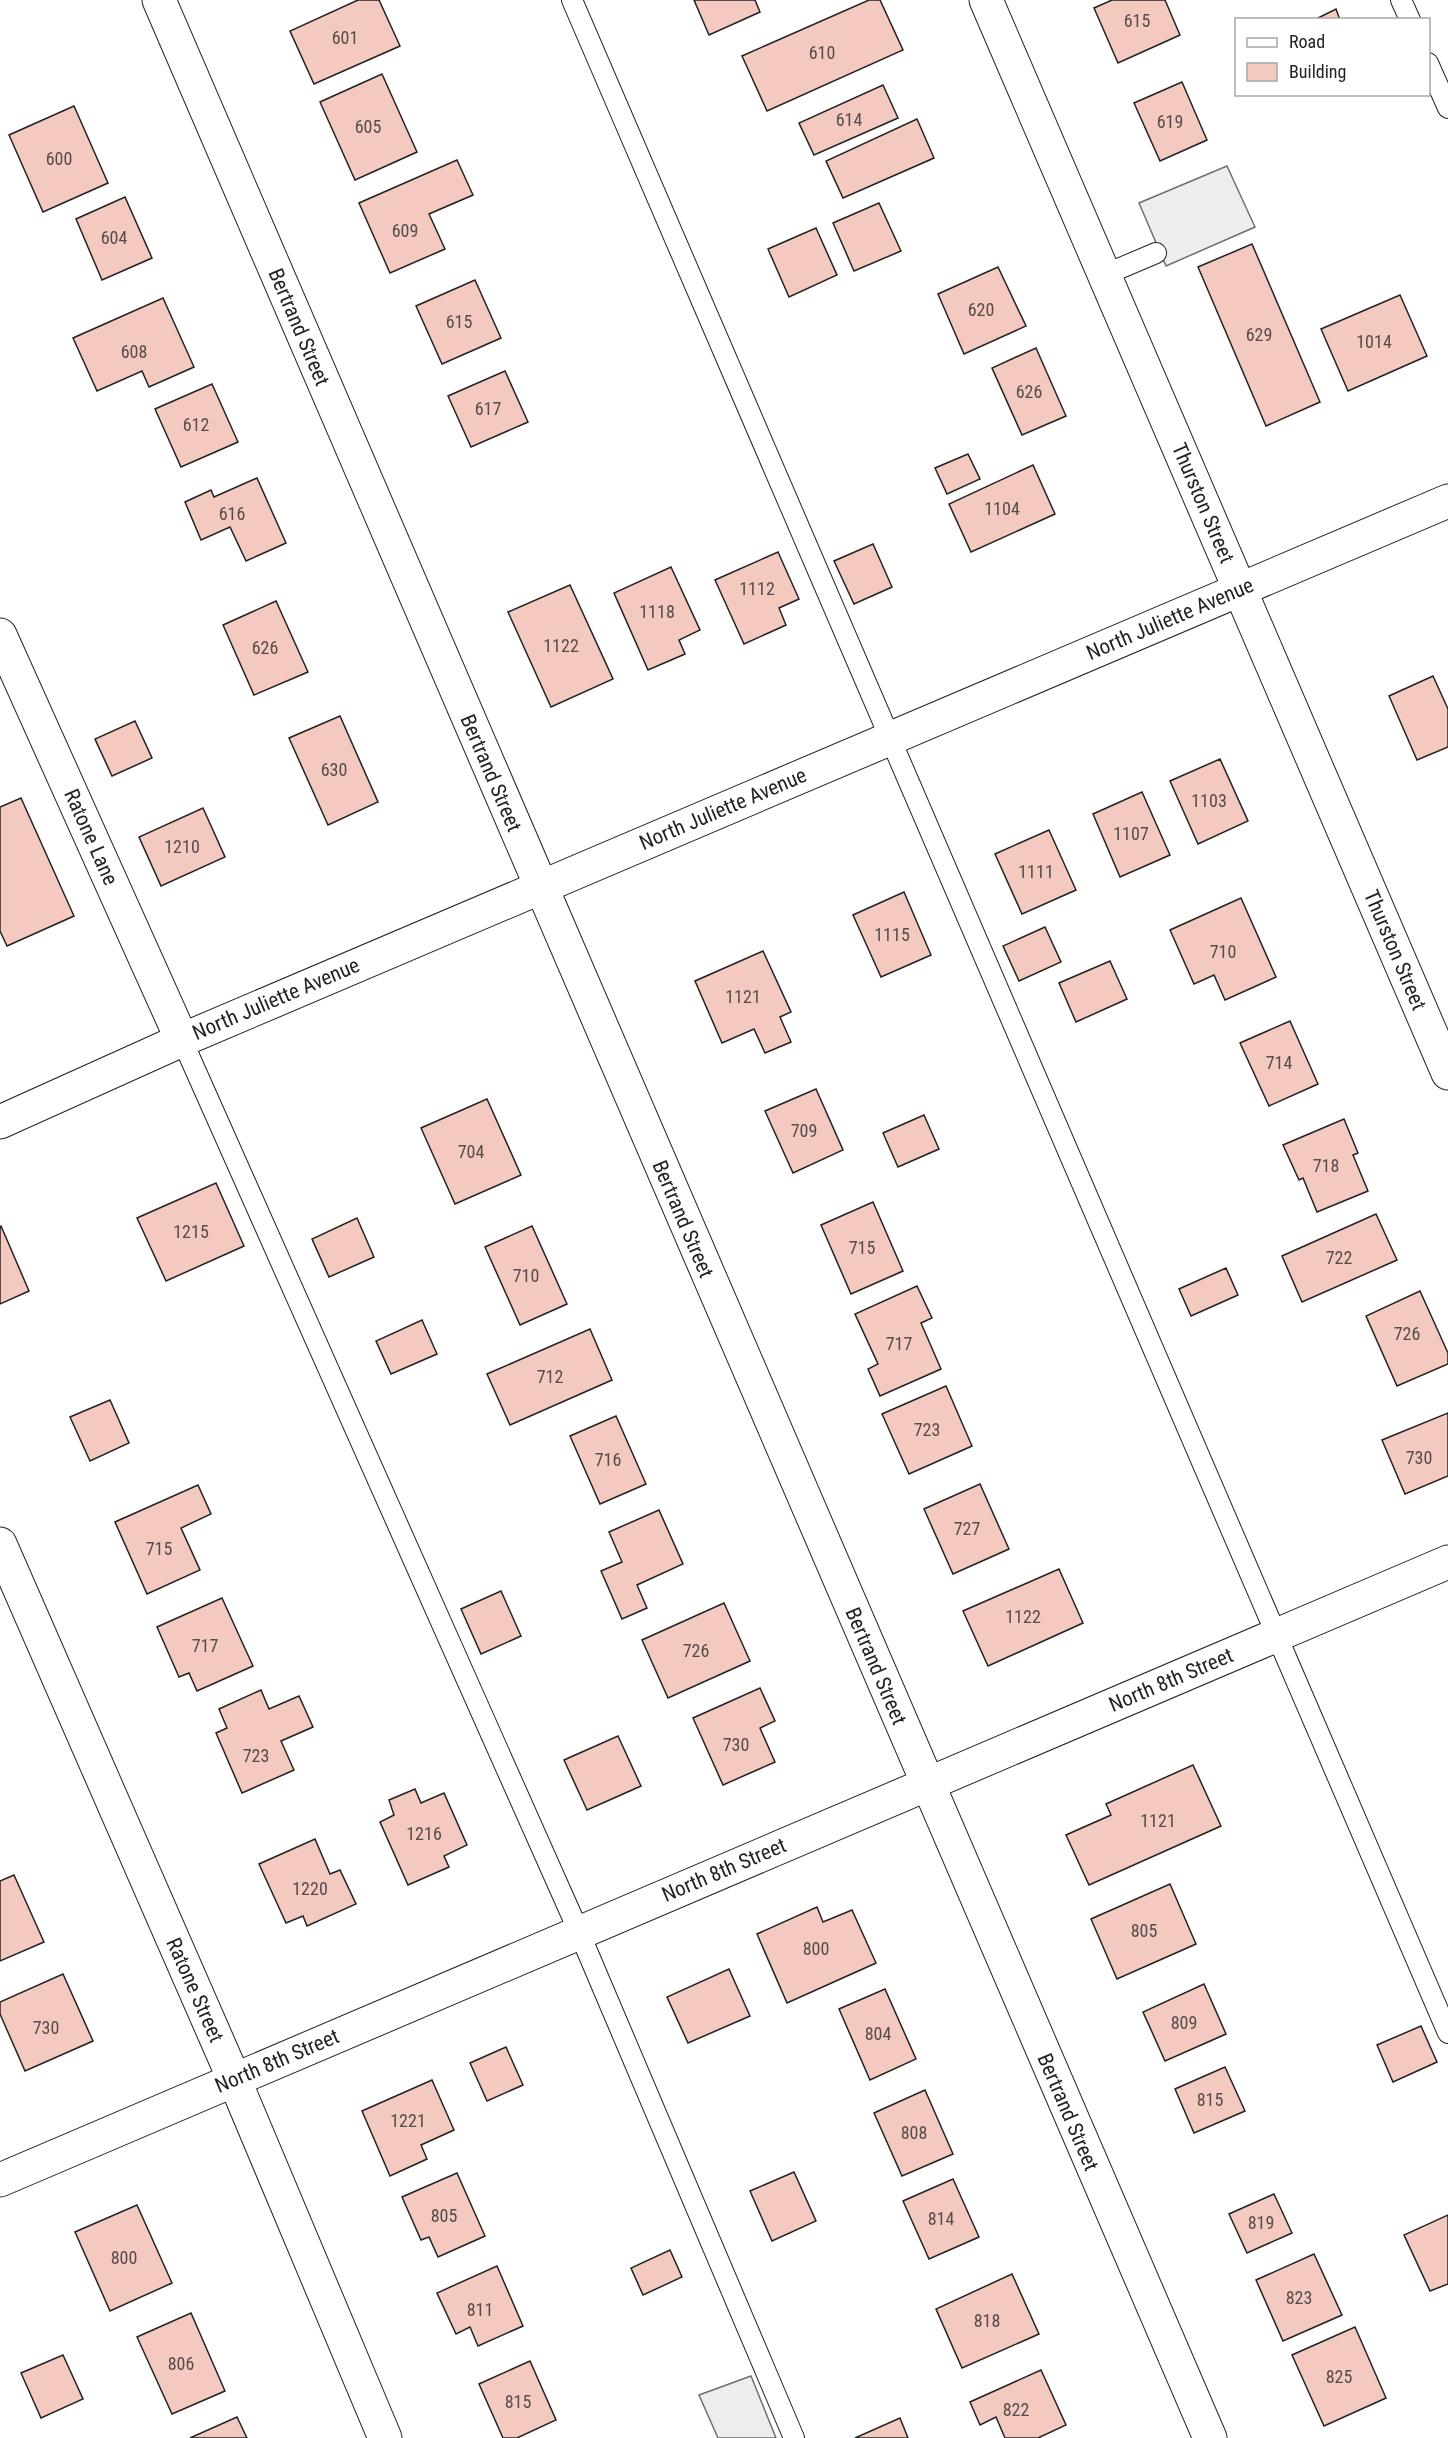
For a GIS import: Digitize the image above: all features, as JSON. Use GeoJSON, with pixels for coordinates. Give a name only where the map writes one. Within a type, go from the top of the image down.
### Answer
{"type":"FeatureCollection","features":[{"type":"Feature","properties":{"kind":"street","name":"Bertrand Street"},"geometry":{"type":"LineString","coordinates":[[159,0],[1210,2438]]}},
{"type":"Feature","properties":{"kind":"street","name":"Thurston Street"},"geometry":{"type":"LineString","coordinates":[[986,0],[1448,1073]]}},
{"type":"Feature","properties":{"kind":"street","name":"North Juliette Avenue"},"geometry":{"type":"LineString","coordinates":[[0,1122],[182,1040],[1448,501]]}},
{"type":"Feature","properties":{"kind":"street","name":"Ratone Lane"},"geometry":{"type":"LineString","coordinates":[[0,635],[182,1040]]}},
{"type":"Feature","properties":{"kind":"street","name":"Ratone Street"},"geometry":{"type":"LineString","coordinates":[[0,1544],[234,2079],[385,2438]]}},
{"type":"Feature","properties":{"kind":"street","name":"North 8th Street"},"geometry":{"type":"LineString","coordinates":[[0,2180],[1448,1562]]}},
{"type":"Feature","properties":{"kind":"lane"},"geometry":{"type":"LineString","coordinates":[[572,0],[1448,2033]]}},
{"type":"Feature","properties":{"kind":"lane"},"geometry":{"type":"LineString","coordinates":[[1401,0],[1409,18]]}},
{"type":"Feature","properties":{"kind":"lane"},"geometry":{"type":"LineString","coordinates":[[1430,68],[1448,108]]}},
{"type":"Feature","properties":{"kind":"lane"},"geometry":{"type":"LineString","coordinates":[[1104,275],[1156,253]]}},
{"type":"Feature","properties":{"kind":"lane"},"geometry":{"type":"LineString","coordinates":[[182,1040],[579,1932],[794,2438]]}},
{"type":"Feature","properties":{"kind":"shaded area"},"geometry":{"type":"Polygon","coordinates":[[[1227,166],[1255,227],[1166,266],[1139,203],[1227,166]]]}},
{"type":"Feature","properties":{"kind":"shaded area"},"geometry":{"type":"Polygon","coordinates":[[[751,2376],[776,2438],[718,2438],[699,2395],[751,2376]]]}},
{"type":"Feature","properties":{"kind":"building"},"geometry":{"type":"Polygon","coordinates":[[[358,0],[379,0],[400,46],[314,84],[290,31],[358,0]]]}},
{"type":"Feature","properties":{"kind":"building"},"geometry":{"type":"Polygon","coordinates":[[[694,0],[755,0],[760,12],[709,35],[694,0]]]}},
{"type":"Feature","properties":{"kind":"building"},"geometry":{"type":"Polygon","coordinates":[[[869,0],[880,0],[903,50],[767,111],[742,56],[869,0]]]}},
{"type":"Feature","properties":{"kind":"building"},"geometry":{"type":"Polygon","coordinates":[[[1112,0],[1165,0],[1180,35],[1118,63],[1094,8],[1112,0]]]}},
{"type":"Feature","properties":{"kind":"building"},"geometry":{"type":"Polygon","coordinates":[[[1336,9],[1339,18],[1318,18],[1336,9]]]}},
{"type":"Feature","properties":{"kind":"building"},"geometry":{"type":"Polygon","coordinates":[[[382,74],[417,152],[355,180],[320,102],[382,74]]]}},
{"type":"Feature","properties":{"kind":"building"},"geometry":{"type":"Polygon","coordinates":[[[1182,82],[1207,140],[1160,161],[1134,103],[1182,82]]]}},
{"type":"Feature","properties":{"kind":"building"},"geometry":{"type":"Polygon","coordinates":[[[883,85],[898,118],[814,155],[799,123],[883,85]]]}},
{"type":"Feature","properties":{"kind":"building"},"geometry":{"type":"Polygon","coordinates":[[[74,106],[108,183],[43,212],[9,135],[74,106]]]}},
{"type":"Feature","properties":{"kind":"building"},"geometry":{"type":"Polygon","coordinates":[[[917,119],[934,158],[843,198],[826,161],[917,119]]]}},
{"type":"Feature","properties":{"kind":"building"},"geometry":{"type":"Polygon","coordinates":[[[457,160],[473,195],[429,214],[445,249],[390,273],[359,203],[457,160]]]}},
{"type":"Feature","properties":{"kind":"building"},"geometry":{"type":"Polygon","coordinates":[[[125,197],[152,258],[102,280],[76,219],[125,197]]]}},
{"type":"Feature","properties":{"kind":"building"},"geometry":{"type":"Polygon","coordinates":[[[879,203],[901,251],[854,271],[833,223],[879,203]]]}},
{"type":"Feature","properties":{"kind":"building"},"geometry":{"type":"Polygon","coordinates":[[[816,228],[837,275],[789,297],[768,249],[816,228]]]}},
{"type":"Feature","properties":{"kind":"building"},"geometry":{"type":"Polygon","coordinates":[[[1252,244],[1320,402],[1266,426],[1198,267],[1252,244]]]}},
{"type":"Feature","properties":{"kind":"building"},"geometry":{"type":"Polygon","coordinates":[[[998,267],[1026,326],[964,354],[938,294],[998,267]]]}},
{"type":"Feature","properties":{"kind":"building"},"geometry":{"type":"Polygon","coordinates":[[[475,280],[501,338],[442,364],[416,306],[475,280]]]}},
{"type":"Feature","properties":{"kind":"building"},"geometry":{"type":"Polygon","coordinates":[[[1400,295],[1427,356],[1348,391],[1321,329],[1400,295]]]}},
{"type":"Feature","properties":{"kind":"building"},"geometry":{"type":"Polygon","coordinates":[[[163,298],[194,367],[149,387],[142,371],[97,391],[73,338],[163,298]]]}},
{"type":"Feature","properties":{"kind":"building"},"geometry":{"type":"Polygon","coordinates":[[[1036,348],[1066,416],[1022,435],[992,368],[1036,348]]]}},
{"type":"Feature","properties":{"kind":"building"},"geometry":{"type":"Polygon","coordinates":[[[505,371],[528,422],[471,447],[448,396],[505,371]]]}},
{"type":"Feature","properties":{"kind":"building"},"geometry":{"type":"Polygon","coordinates":[[[212,384],[238,442],[181,467],[155,409],[212,384]]]}},
{"type":"Feature","properties":{"kind":"building"},"geometry":{"type":"Polygon","coordinates":[[[968,454],[980,479],[947,494],[935,468],[968,454]]]}},
{"type":"Feature","properties":{"kind":"building"},"geometry":{"type":"Polygon","coordinates":[[[1033,465],[1055,514],[971,552],[949,504],[1033,465]]]}},
{"type":"Feature","properties":{"kind":"building"},"geometry":{"type":"Polygon","coordinates":[[[257,478],[286,543],[246,561],[230,527],[201,540],[185,502],[211,490],[214,497],[257,478]]]}},
{"type":"Feature","properties":{"kind":"building"},"geometry":{"type":"Polygon","coordinates":[[[873,544],[892,587],[854,604],[834,561],[873,544]]]}},
{"type":"Feature","properties":{"kind":"building"},"geometry":{"type":"Polygon","coordinates":[[[778,552],[799,599],[779,608],[786,625],[744,644],[715,580],[778,552]]]}},
{"type":"Feature","properties":{"kind":"building"},"geometry":{"type":"Polygon","coordinates":[[[671,567],[700,630],[679,640],[685,654],[648,670],[614,593],[671,567]]]}},
{"type":"Feature","properties":{"kind":"building"},"geometry":{"type":"Polygon","coordinates":[[[570,585],[613,679],[551,707],[508,612],[570,585]]]}},
{"type":"Feature","properties":{"kind":"building"},"geometry":{"type":"Polygon","coordinates":[[[276,601],[308,672],[254,695],[223,625],[276,601]]]}},
{"type":"Feature","properties":{"kind":"building"},"geometry":{"type":"Polygon","coordinates":[[[1433,676],[1448,709],[1448,747],[1417,760],[1389,696],[1433,676]]]}},
{"type":"Feature","properties":{"kind":"building"},"geometry":{"type":"Polygon","coordinates":[[[340,716],[378,802],[328,825],[289,738],[340,716]]]}},
{"type":"Feature","properties":{"kind":"building"},"geometry":{"type":"Polygon","coordinates":[[[135,721],[152,758],[112,776],[95,739],[135,721]]]}},
{"type":"Feature","properties":{"kind":"building"},"geometry":{"type":"Polygon","coordinates":[[[1220,759],[1248,821],[1198,844],[1170,781],[1220,759]]]}},
{"type":"Feature","properties":{"kind":"building"},"geometry":{"type":"Polygon","coordinates":[[[1142,792],[1170,855],[1120,877],[1093,814],[1142,792]]]}},
{"type":"Feature","properties":{"kind":"building"},"geometry":{"type":"Polygon","coordinates":[[[21,798],[74,916],[7,946],[0,931],[0,807],[21,798]]]}},
{"type":"Feature","properties":{"kind":"building"},"geometry":{"type":"Polygon","coordinates":[[[203,808],[225,857],[161,886],[139,837],[203,808]]]}},
{"type":"Feature","properties":{"kind":"building"},"geometry":{"type":"Polygon","coordinates":[[[1049,830],[1076,890],[1022,914],[995,854],[1049,830]]]}},
{"type":"Feature","properties":{"kind":"building"},"geometry":{"type":"Polygon","coordinates":[[[904,892],[931,955],[881,977],[853,915],[904,892]]]}},
{"type":"Feature","properties":{"kind":"building"},"geometry":{"type":"Polygon","coordinates":[[[1241,898],[1276,977],[1225,1000],[1214,975],[1194,984],[1170,930],[1241,898]]]}},
{"type":"Feature","properties":{"kind":"building"},"geometry":{"type":"Polygon","coordinates":[[[1045,927],[1061,962],[1019,981],[1003,946],[1045,927]]]}},
{"type":"Feature","properties":{"kind":"building"},"geometry":{"type":"Polygon","coordinates":[[[763,951],[791,1012],[780,1017],[791,1042],[765,1053],[754,1029],[722,1043],[695,981],[763,951]]]}},
{"type":"Feature","properties":{"kind":"building"},"geometry":{"type":"Polygon","coordinates":[[[1110,961],[1127,999],[1076,1022],[1059,983],[1110,961]]]}},
{"type":"Feature","properties":{"kind":"building"},"geometry":{"type":"Polygon","coordinates":[[[1290,1021],[1318,1084],[1269,1106],[1240,1043],[1290,1021]]]}},
{"type":"Feature","properties":{"kind":"building"},"geometry":{"type":"Polygon","coordinates":[[[816,1089],[843,1150],[793,1173],[765,1111],[816,1089]]]}},
{"type":"Feature","properties":{"kind":"building"},"geometry":{"type":"Polygon","coordinates":[[[487,1099],[521,1175],[455,1204],[421,1128],[487,1099]]]}},
{"type":"Feature","properties":{"kind":"building"},"geometry":{"type":"Polygon","coordinates":[[[924,1115],[939,1149],[898,1167],[883,1133],[924,1115]]]}},
{"type":"Feature","properties":{"kind":"building"},"geometry":{"type":"Polygon","coordinates":[[[1344,1119],[1358,1153],[1353,1155],[1368,1191],[1317,1212],[1303,1178],[1299,1180],[1283,1145],[1344,1119]]]}},
{"type":"Feature","properties":{"kind":"building"},"geometry":{"type":"Polygon","coordinates":[[[216,1183],[244,1246],[166,1281],[137,1218],[216,1183]]]}},
{"type":"Feature","properties":{"kind":"building"},"geometry":{"type":"Polygon","coordinates":[[[873,1202],[903,1271],[851,1294],[821,1225],[873,1202]]]}},
{"type":"Feature","properties":{"kind":"building"},"geometry":{"type":"Polygon","coordinates":[[[1376,1214],[1397,1260],[1302,1302],[1282,1256],[1376,1214]]]}},
{"type":"Feature","properties":{"kind":"building"},"geometry":{"type":"Polygon","coordinates":[[[357,1218],[374,1257],[329,1277],[312,1239],[357,1218]]]}},
{"type":"Feature","properties":{"kind":"building"},"geometry":{"type":"Polygon","coordinates":[[[532,1226],[567,1304],[520,1325],[485,1247],[532,1226]]]}},
{"type":"Feature","properties":{"kind":"building"},"geometry":{"type":"Polygon","coordinates":[[[0,1227],[29,1291],[0,1304],[0,1227]]]}},
{"type":"Feature","properties":{"kind":"building"},"geometry":{"type":"Polygon","coordinates":[[[1226,1268],[1238,1295],[1191,1316],[1179,1289],[1226,1268]]]}},
{"type":"Feature","properties":{"kind":"building"},"geometry":{"type":"Polygon","coordinates":[[[917,1286],[932,1318],[921,1323],[941,1369],[880,1396],[868,1369],[878,1364],[855,1314],[917,1286]]]}},
{"type":"Feature","properties":{"kind":"building"},"geometry":{"type":"Polygon","coordinates":[[[1420,1291],[1448,1353],[1448,1364],[1397,1386],[1366,1316],[1420,1291]]]}},
{"type":"Feature","properties":{"kind":"building"},"geometry":{"type":"Polygon","coordinates":[[[422,1320],[437,1354],[391,1374],[376,1341],[422,1320]]]}},
{"type":"Feature","properties":{"kind":"building"},"geometry":{"type":"Polygon","coordinates":[[[590,1329],[612,1380],[510,1425],[487,1374],[590,1329]]]}},
{"type":"Feature","properties":{"kind":"building"},"geometry":{"type":"Polygon","coordinates":[[[946,1386],[972,1446],[909,1474],[882,1414],[946,1386]]]}},
{"type":"Feature","properties":{"kind":"building"},"geometry":{"type":"Polygon","coordinates":[[[110,1400],[129,1443],[90,1461],[70,1417],[110,1400]]]}},
{"type":"Feature","properties":{"kind":"building"},"geometry":{"type":"Polygon","coordinates":[[[1448,1413],[1448,1476],[1405,1494],[1382,1440],[1448,1413]]]}},
{"type":"Feature","properties":{"kind":"building"},"geometry":{"type":"Polygon","coordinates":[[[616,1416],[646,1484],[600,1504],[570,1436],[616,1416]]]}},
{"type":"Feature","properties":{"kind":"building"},"geometry":{"type":"Polygon","coordinates":[[[980,1484],[1009,1549],[953,1574],[924,1509],[980,1484]]]}},
{"type":"Feature","properties":{"kind":"building"},"geometry":{"type":"Polygon","coordinates":[[[198,1485],[211,1514],[181,1528],[200,1570],[147,1594],[115,1522],[198,1485]]]}},
{"type":"Feature","properties":{"kind":"building"},"geometry":{"type":"Polygon","coordinates":[[[659,1510],[683,1564],[637,1585],[647,1608],[622,1619],[601,1571],[622,1562],[609,1532],[659,1510]]]}},
{"type":"Feature","properties":{"kind":"building"},"geometry":{"type":"Polygon","coordinates":[[[1059,1569],[1083,1623],[988,1666],[963,1611],[1059,1569]]]}},
{"type":"Feature","properties":{"kind":"building"},"geometry":{"type":"Polygon","coordinates":[[[501,1591],[521,1636],[481,1654],[461,1609],[501,1591]]]}},
{"type":"Feature","properties":{"kind":"building"},"geometry":{"type":"Polygon","coordinates":[[[222,1598],[253,1666],[197,1691],[189,1673],[179,1677],[157,1627],[222,1598]]]}},
{"type":"Feature","properties":{"kind":"building"},"geometry":{"type":"Polygon","coordinates":[[[724,1603],[750,1661],[668,1698],[642,1640],[724,1603]]]}},
{"type":"Feature","properties":{"kind":"building"},"geometry":{"type":"Polygon","coordinates":[[[760,1688],[775,1721],[760,1728],[775,1762],[723,1785],[693,1718],[760,1688]]]}},
{"type":"Feature","properties":{"kind":"building"},"geometry":{"type":"Polygon","coordinates":[[[261,1690],[269,1709],[299,1696],[313,1727],[281,1741],[294,1770],[242,1793],[216,1733],[227,1728],[219,1709],[261,1690]]]}},
{"type":"Feature","properties":{"kind":"building"},"geometry":{"type":"Polygon","coordinates":[[[618,1736],[641,1786],[587,1810],[564,1760],[618,1736]]]}},
{"type":"Feature","properties":{"kind":"building"},"geometry":{"type":"Polygon","coordinates":[[[1193,1765],[1221,1826],[1089,1885],[1066,1835],[1111,1815],[1106,1804],[1193,1765]]]}},
{"type":"Feature","properties":{"kind":"building"},"geometry":{"type":"Polygon","coordinates":[[[415,1789],[421,1803],[444,1793],[467,1845],[444,1856],[449,1867],[408,1885],[380,1822],[394,1815],[389,1800],[415,1789]]]}},
{"type":"Feature","properties":{"kind":"building"},"geometry":{"type":"Polygon","coordinates":[[[315,1839],[330,1874],[340,1870],[356,1904],[307,1926],[303,1916],[286,1923],[259,1864],[315,1839]]]}},
{"type":"Feature","properties":{"kind":"building"},"geometry":{"type":"Polygon","coordinates":[[[14,1875],[44,1942],[0,1961],[0,1881],[14,1875]]]}},
{"type":"Feature","properties":{"kind":"building"},"geometry":{"type":"Polygon","coordinates":[[[1170,1884],[1196,1944],[1117,1979],[1091,1919],[1170,1884]]]}},
{"type":"Feature","properties":{"kind":"building"},"geometry":{"type":"Polygon","coordinates":[[[817,1907],[823,1922],[852,1910],[876,1963],[787,2003],[757,1934],[817,1907]]]}},
{"type":"Feature","properties":{"kind":"building"},"geometry":{"type":"Polygon","coordinates":[[[729,1969],[750,2016],[688,2043],[667,1997],[729,1969]]]}},
{"type":"Feature","properties":{"kind":"building"},"geometry":{"type":"Polygon","coordinates":[[[63,1974],[93,2041],[25,2071],[0,2014],[0,2002],[63,1974]]]}},
{"type":"Feature","properties":{"kind":"building"},"geometry":{"type":"Polygon","coordinates":[[[1204,1984],[1226,2034],[1165,2061],[1143,2012],[1204,1984]]]}},
{"type":"Feature","properties":{"kind":"building"},"geometry":{"type":"Polygon","coordinates":[[[885,1989],[916,2059],[870,2080],[839,2009],[885,1989]]]}},
{"type":"Feature","properties":{"kind":"building"},"geometry":{"type":"Polygon","coordinates":[[[1421,2026],[1437,2062],[1393,2082],[1377,2045],[1421,2026]]]}},
{"type":"Feature","properties":{"kind":"building"},"geometry":{"type":"Polygon","coordinates":[[[506,2047],[523,2085],[487,2101],[470,2063],[506,2047]]]}},
{"type":"Feature","properties":{"kind":"building"},"geometry":{"type":"Polygon","coordinates":[[[1225,2067],[1245,2111],[1194,2133],[1175,2089],[1225,2067]]]}},
{"type":"Feature","properties":{"kind":"building"},"geometry":{"type":"Polygon","coordinates":[[[432,2080],[454,2130],[421,2145],[427,2159],[390,2176],[362,2111],[432,2080]]]}},
{"type":"Feature","properties":{"kind":"building"},"geometry":{"type":"Polygon","coordinates":[[[925,2090],[953,2154],[902,2176],[874,2113],[925,2090]]]}},
{"type":"Feature","properties":{"kind":"building"},"geometry":{"type":"Polygon","coordinates":[[[794,2172],[816,2221],[772,2241],[750,2191],[794,2172]]]}},
{"type":"Feature","properties":{"kind":"building"},"geometry":{"type":"Polygon","coordinates":[[[457,2173],[485,2236],[438,2257],[429,2237],[421,2240],[402,2197],[457,2173]]]}},
{"type":"Feature","properties":{"kind":"building"},"geometry":{"type":"Polygon","coordinates":[[[953,2179],[979,2237],[929,2259],[903,2201],[953,2179]]]}},
{"type":"Feature","properties":{"kind":"building"},"geometry":{"type":"Polygon","coordinates":[[[1274,2194],[1292,2233],[1247,2253],[1229,2214],[1274,2194]]]}},
{"type":"Feature","properties":{"kind":"building"},"geometry":{"type":"Polygon","coordinates":[[[137,2205],[172,2283],[110,2311],[75,2232],[137,2205]]]}},
{"type":"Feature","properties":{"kind":"building"},"geometry":{"type":"Polygon","coordinates":[[[1448,2215],[1448,2284],[1430,2291],[1404,2235],[1448,2215]]]}},
{"type":"Feature","properties":{"kind":"building"},"geometry":{"type":"Polygon","coordinates":[[[670,2250],[682,2277],[643,2295],[631,2268],[670,2250]]]}},
{"type":"Feature","properties":{"kind":"building"},"geometry":{"type":"Polygon","coordinates":[[[1314,2254],[1342,2315],[1283,2341],[1256,2280],[1314,2254]]]}},
{"type":"Feature","properties":{"kind":"building"},"geometry":{"type":"Polygon","coordinates":[[[497,2266],[523,2326],[478,2346],[470,2327],[456,2334],[437,2293],[497,2266]]]}},
{"type":"Feature","properties":{"kind":"building"},"geometry":{"type":"Polygon","coordinates":[[[1012,2274],[1039,2334],[962,2368],[936,2309],[1012,2274]]]}},
{"type":"Feature","properties":{"kind":"building"},"geometry":{"type":"Polygon","coordinates":[[[191,2313],[225,2391],[172,2414],[137,2337],[191,2313]]]}},
{"type":"Feature","properties":{"kind":"building"},"geometry":{"type":"Polygon","coordinates":[[[1355,2327],[1386,2398],[1324,2426],[1292,2355],[1355,2327]]]}},
{"type":"Feature","properties":{"kind":"building"},"geometry":{"type":"Polygon","coordinates":[[[63,2355],[83,2399],[41,2418],[21,2373],[63,2355]]]}},
{"type":"Feature","properties":{"kind":"building"},"geometry":{"type":"Polygon","coordinates":[[[530,2361],[556,2420],[517,2438],[503,2438],[479,2384],[530,2361]]]}},
{"type":"Feature","properties":{"kind":"building"},"geometry":{"type":"Polygon","coordinates":[[[1041,2370],[1066,2425],[1038,2438],[1005,2438],[996,2417],[980,2425],[970,2402],[1041,2370]]]}},
{"type":"Feature","properties":{"kind":"building"},"geometry":{"type":"Polygon","coordinates":[[[237,2417],[247,2438],[190,2438],[237,2417]]]}},
{"type":"Feature","properties":{"kind":"building"},"geometry":{"type":"Polygon","coordinates":[[[900,2418],[908,2438],[855,2438],[900,2418]]]}}]}
